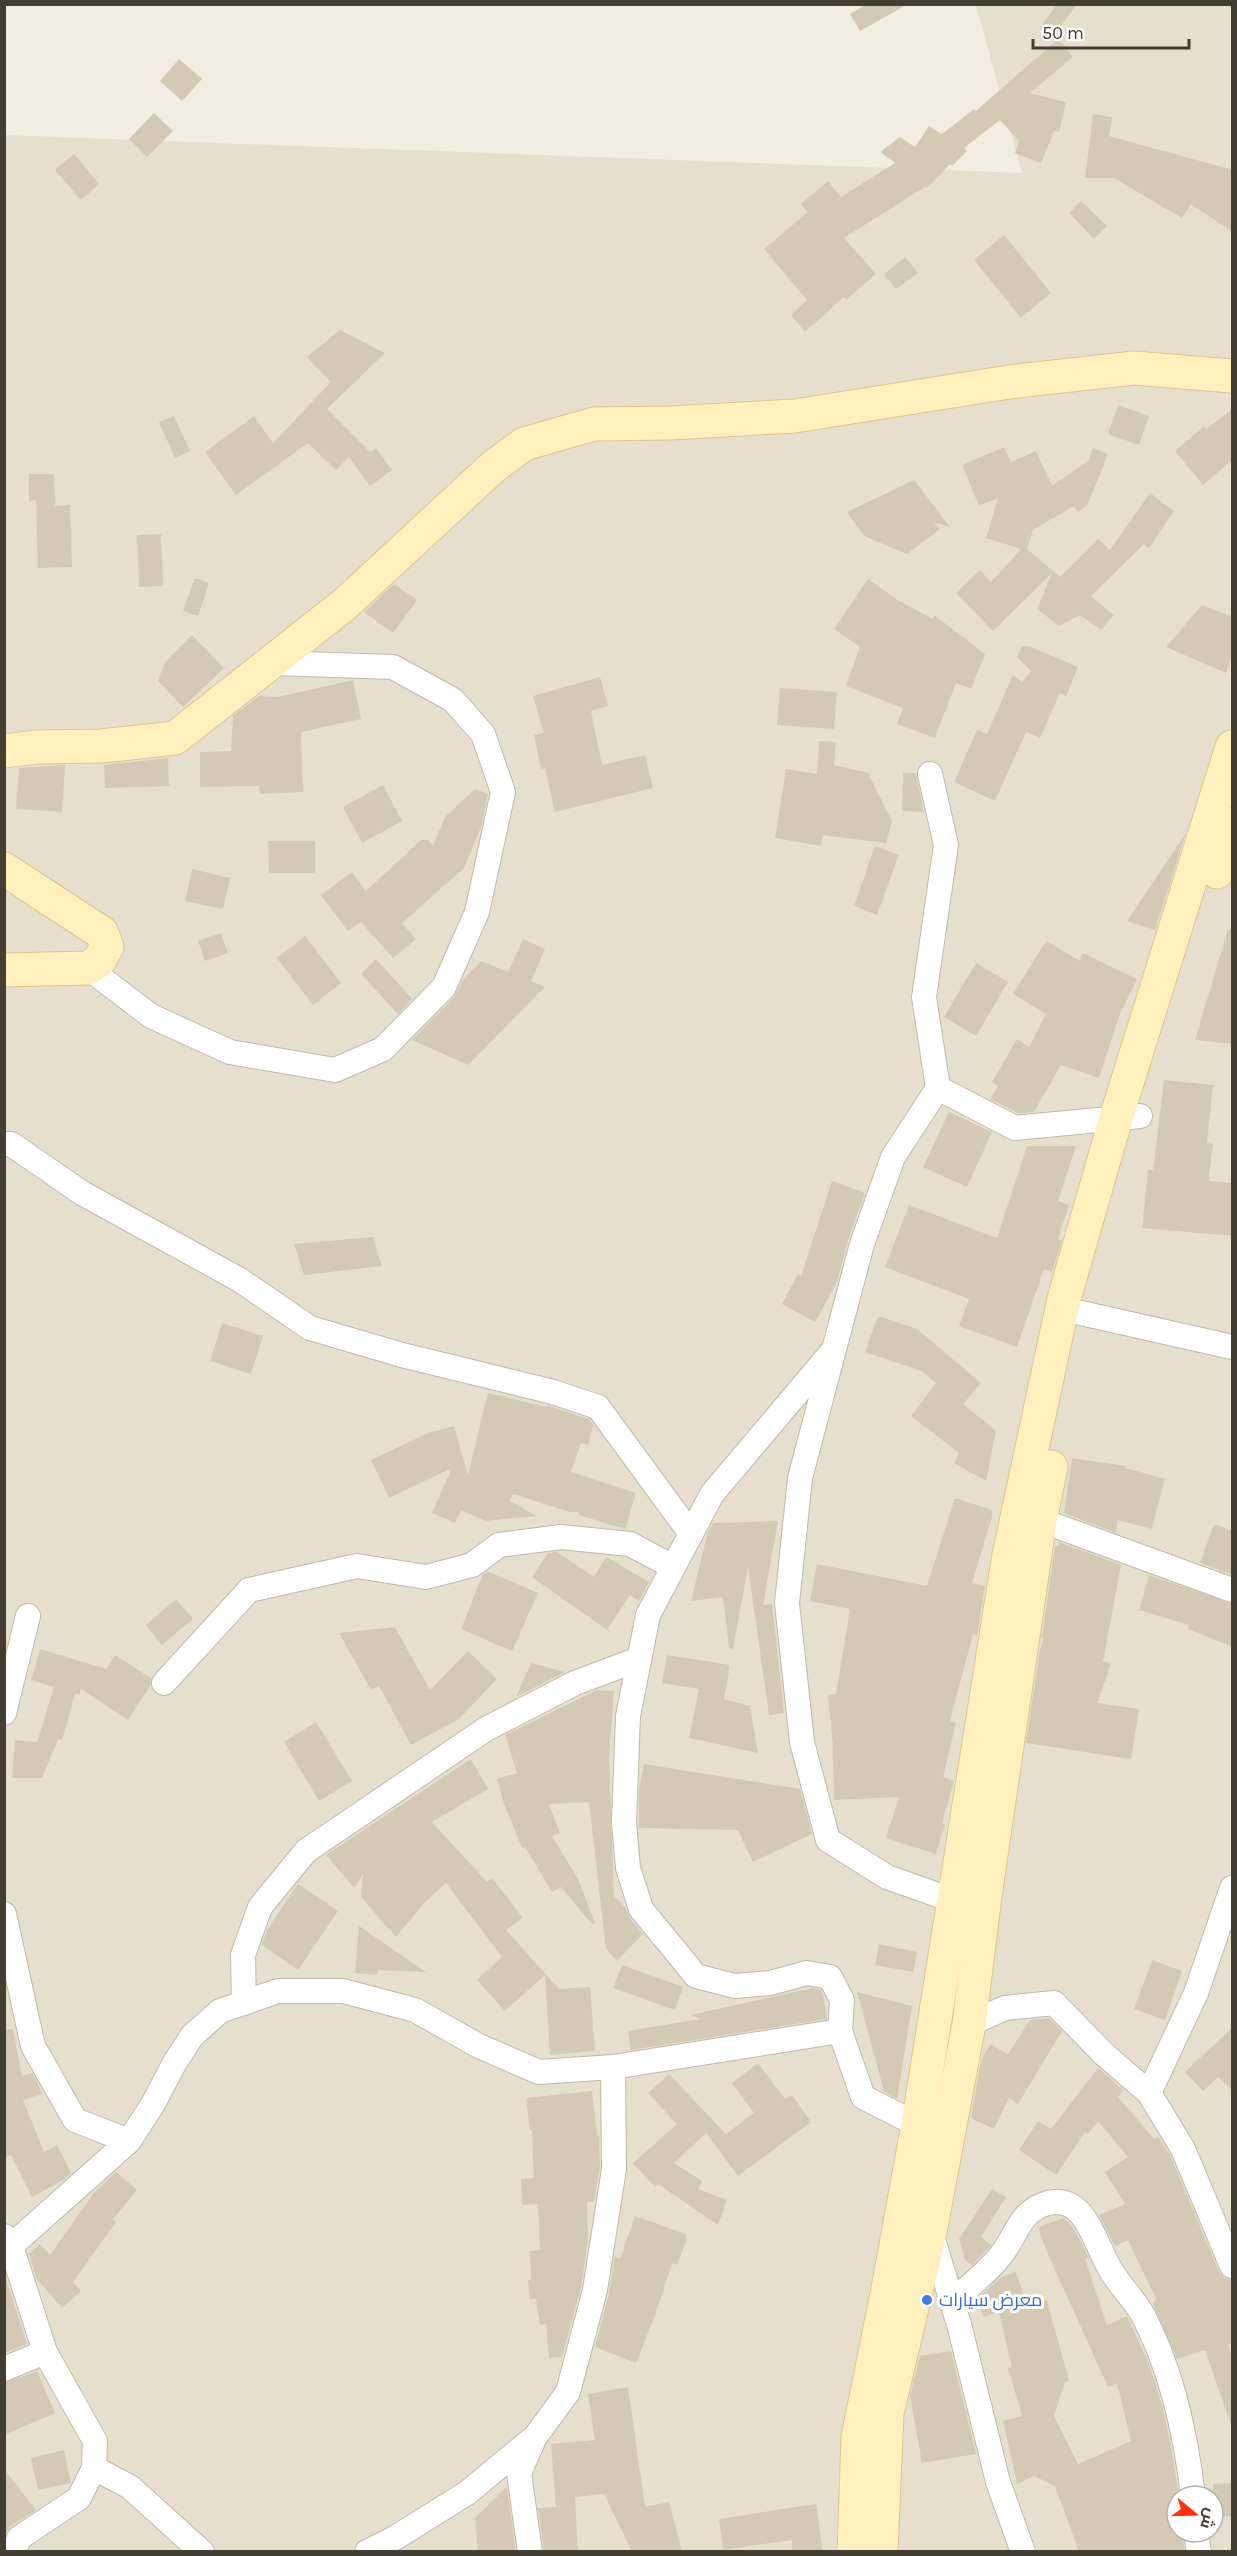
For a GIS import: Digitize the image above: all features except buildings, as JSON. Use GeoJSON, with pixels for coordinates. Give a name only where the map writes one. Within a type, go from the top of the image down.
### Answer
{"type":"FeatureCollection","features":[{"type":"Feature","properties":{"kind":"street"},"geometry":{"type":"LineString","coordinates":[[4,751],[37,747],[102,746],[175,738],[345,604],[493,467],[524,444],[594,424],[795,416],[1009,382],[1134,368],[1233,376]]}},
{"type":"Feature","properties":{"kind":"street"},"geometry":{"type":"LineString","coordinates":[[88,968],[151,1016],[230,1052],[335,1070],[383,1049],[444,987],[477,912],[503,792],[483,734],[453,700],[393,667],[273,663]]}},
{"type":"Feature","properties":{"kind":"street"},"geometry":{"type":"LineString","coordinates":[[881,2552],[887,2413],[930,2232],[969,2024],[1040,1520],[1081,1313],[1128,1117],[1233,747]]}},
{"type":"Feature","properties":{"kind":"street"},"geometry":{"type":"LineString","coordinates":[[930,774],[946,845],[924,997],[938,1088],[894,1157],[862,1244],[801,1478],[787,1603],[802,1742],[828,1840],[887,1877],[952,1900]]}},
{"type":"Feature","properties":{"kind":"street"},"geometry":{"type":"LineString","coordinates":[[854,2552],[858,2437],[918,2125],[952,1900],[1009,1555],[1064,1299],[1233,825]]}},
{"type":"Feature","properties":{"kind":"street"},"geometry":{"type":"LineString","coordinates":[[4,869],[102,933],[107,947],[99,961],[88,968],[4,970]]}},
{"type":"Feature","properties":{"kind":"street"},"geometry":{"type":"LineString","coordinates":[[938,1088],[1015,1128],[1128,1117]]}},
{"type":"Feature","properties":{"kind":"street"},"geometry":{"type":"LineString","coordinates":[[4,1144],[11,1144],[82,1192],[240,1280],[310,1328],[402,1355],[553,1392],[598,1407],[691,1534]]}},
{"type":"Feature","properties":{"kind":"street"},"geometry":{"type":"LineString","coordinates":[[1081,1313],[1233,1347]]}},
{"type":"Feature","properties":{"kind":"street"},"geometry":{"type":"LineString","coordinates":[[836,1347],[712,1494],[648,1615],[627,1716],[624,1822],[628,1868],[641,1909],[696,1976],[735,1986],[770,1983],[807,1973],[830,1977],[842,2000],[840,2031],[863,2097],[918,2125]]}},
{"type":"Feature","properties":{"kind":"street"},"geometry":{"type":"LineString","coordinates":[[1040,1520],[1233,1590]]}},
{"type":"Feature","properties":{"kind":"street"},"geometry":{"type":"LineString","coordinates":[[164,1683],[249,1590],[357,1566],[426,1577],[472,1565],[499,1545],[561,1537],[630,1544],[673,1567]]}},
{"type":"Feature","properties":{"kind":"street"},"geometry":{"type":"LineString","coordinates":[[4,1713],[28,1616]]}},
{"type":"Feature","properties":{"kind":"street"},"geometry":{"type":"LineString","coordinates":[[244,2003],[243,1955],[260,1907],[306,1851],[486,1729],[575,1683],[639,1659]]}},
{"type":"Feature","properties":{"kind":"street"},"geometry":{"type":"LineString","coordinates":[[1149,2093],[1196,1993],[1233,1888]]}},
{"type":"Feature","properties":{"kind":"street"},"geometry":{"type":"LineString","coordinates":[[4,1914],[33,2046],[38,2056],[75,2120],[129,2141]]}},
{"type":"Feature","properties":{"kind":"street"},"geometry":{"type":"LineString","coordinates":[[14,2552],[20,2538],[79,2498],[94,2468],[95,2440],[45,2352],[8,2241],[129,2141],[192,2037],[220,2011],[278,1991],[343,1991],[415,2010],[479,2046],[539,2072],[613,2067],[840,2031]]}},
{"type":"Feature","properties":{"kind":"street"},"geometry":{"type":"LineString","coordinates":[[969,2024],[1005,2008],[1054,2003],[1105,2055],[1149,2093],[1183,2149],[1233,2266]]}},
{"type":"Feature","properties":{"kind":"street"},"geometry":{"type":"LineString","coordinates":[[530,2552],[519,2474],[535,2437],[568,2392],[595,2290],[614,2169],[613,2067]]}},
{"type":"Feature","properties":{"kind":"street"},"geometry":{"type":"LineString","coordinates":[[918,2125],[930,2232],[952,2302],[998,2482],[1023,2552]]}},
{"type":"Feature","properties":{"kind":"street"},"geometry":{"type":"LineString","coordinates":[[952,2302],[1001,2255],[1030,2210],[1050,2203],[1067,2202],[1081,2212],[1109,2268],[1144,2316],[1169,2377],[1191,2484]]}},
{"type":"Feature","properties":{"kind":"street"},"geometry":{"type":"LineString","coordinates":[[4,2369],[45,2352]]}},
{"type":"Feature","properties":{"kind":"street"},"geometry":{"type":"LineString","coordinates":[[367,2552],[467,2493],[535,2437]]}},
{"type":"Feature","properties":{"kind":"street"},"geometry":{"type":"LineString","coordinates":[[94,2468],[130,2487],[202,2552]]}},
{"type":"Feature","properties":{"kind":"shaded area"},"geometry":{"type":"Polygon","coordinates":[[[976,5],[1232,5],[1232,2551],[5,2552],[5,135],[1022,173],[976,5]]]}},
{"type":"Feature","properties":{"kind":"place","name":"معرض سيارات"},"geometry":{"type":"Point","coordinates":[927,2300]}}]}
